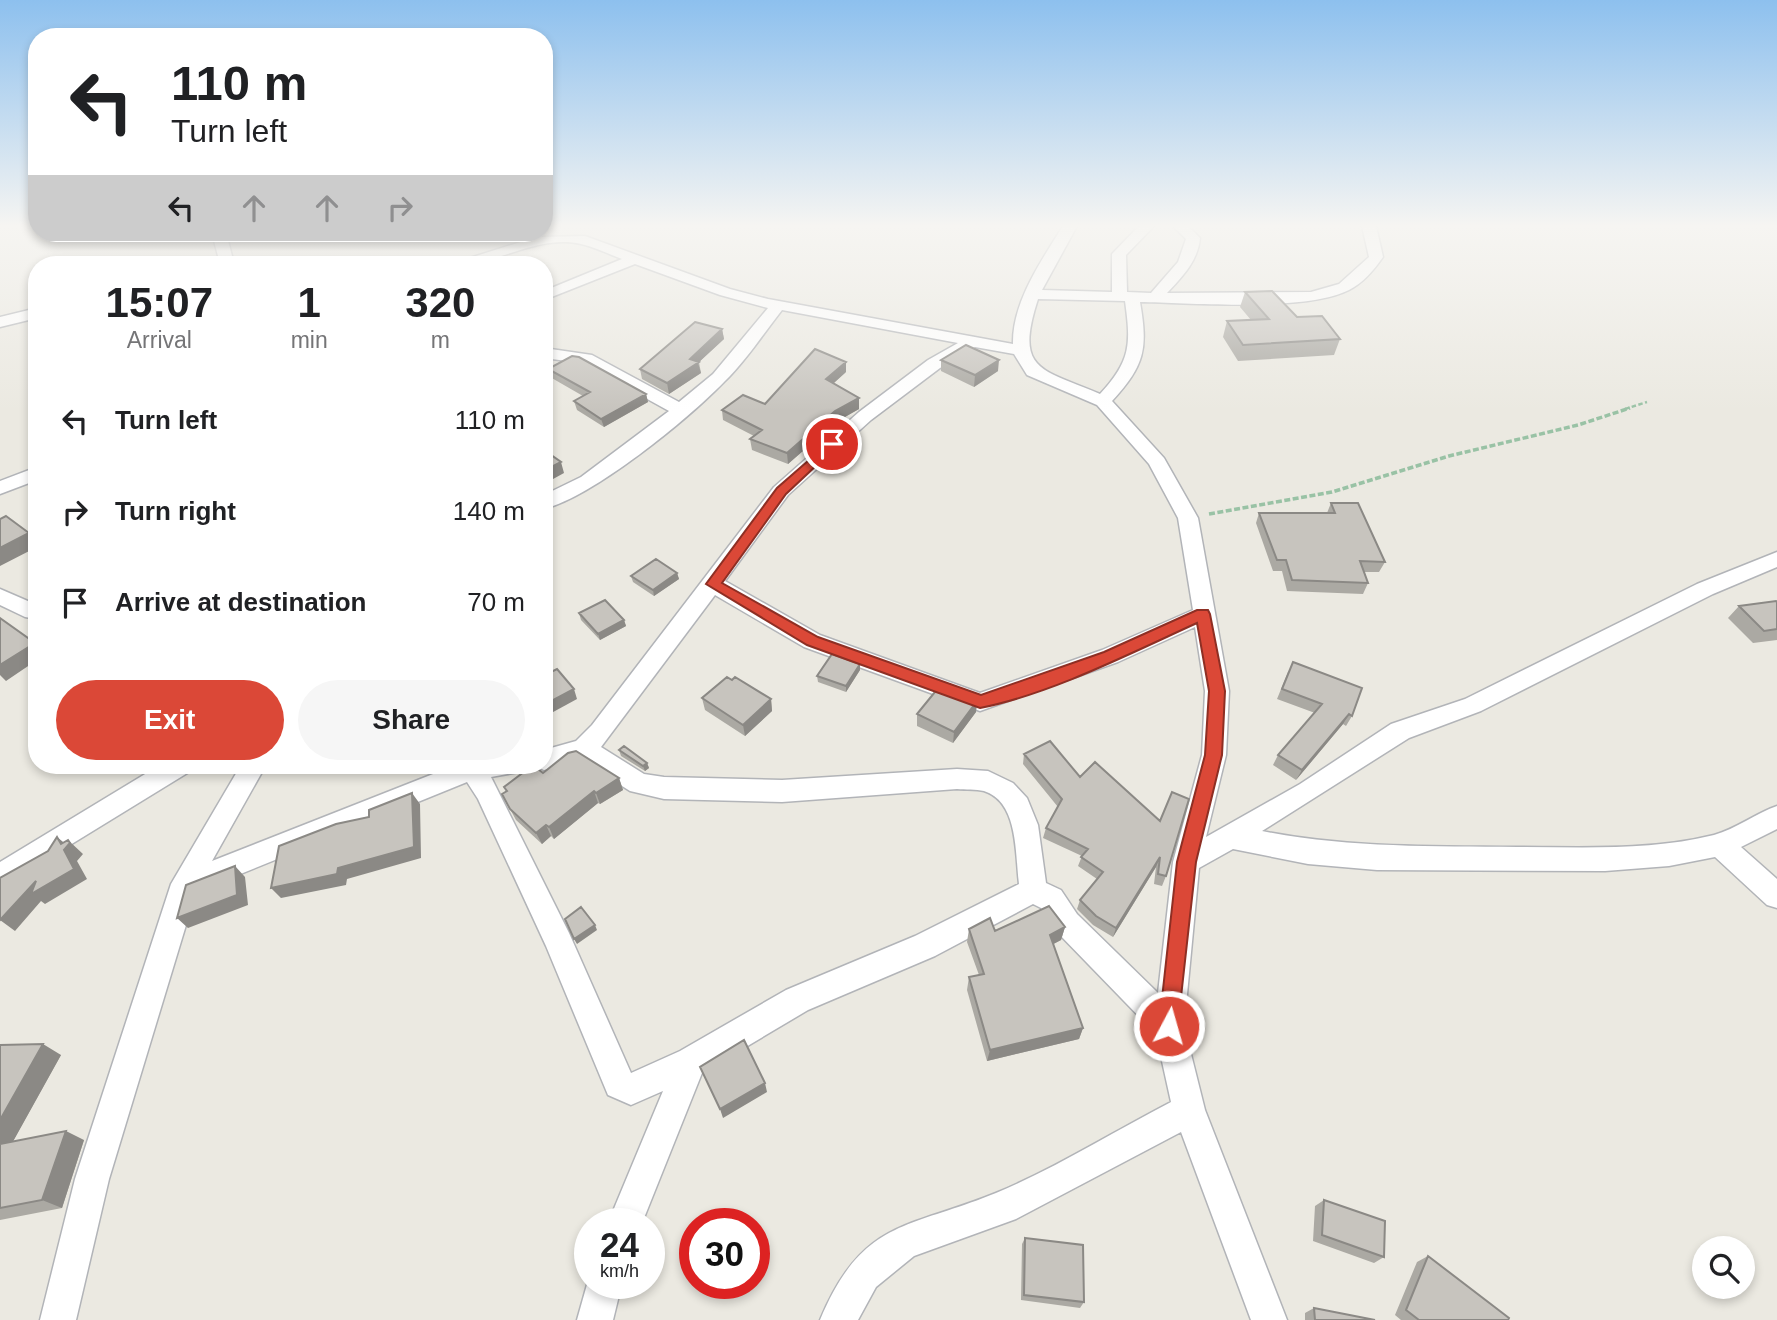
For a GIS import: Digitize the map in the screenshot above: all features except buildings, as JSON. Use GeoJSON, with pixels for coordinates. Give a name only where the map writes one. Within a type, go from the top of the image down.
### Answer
{"type":"FeatureCollection","features":[{"type":"Feature","properties":{"kind":"street"},"geometry":{"type":"LineString","coordinates":[[713,288],[778,305],[1019,350]]}},
{"type":"Feature","properties":{"kind":"street"},"geometry":{"type":"LineString","coordinates":[[1035,288],[1019,350],[1022,363],[1033,371],[1087,391],[1103,401],[1157,462],[1188,518],[1217,691],[1214,755],[1186,862],[1169,1026],[1189,1110],[1269,1320]]}},
{"type":"Feature","properties":{"kind":"street"},"geometry":{"type":"LineString","coordinates":[[1103,401],[1129,374],[1136,358],[1138,340],[1124,288]]}},
{"type":"Feature","properties":{"kind":"street"},"geometry":{"type":"LineString","coordinates":[[1155,298],[1164,288]]}},
{"type":"Feature","properties":{"kind":"street"},"geometry":{"type":"LineString","coordinates":[[1033,294],[1276,300],[1330,294],[1339,288]]}},
{"type":"Feature","properties":{"kind":"street"},"geometry":{"type":"LineString","coordinates":[[553,498],[588,481],[719,378],[778,305]]}},
{"type":"Feature","properties":{"kind":"street"},"geometry":{"type":"LineString","coordinates":[[0,322],[28,315]]}},
{"type":"Feature","properties":{"kind":"street"},"geometry":{"type":"LineString","coordinates":[[553,758],[584,749],[601,732],[781,491],[865,416],[934,364],[972,342]]}},
{"type":"Feature","properties":{"kind":"street"},"geometry":{"type":"LineString","coordinates":[[553,354],[586,359],[681,410]]}},
{"type":"Feature","properties":{"kind":"street"},"geometry":{"type":"LineString","coordinates":[[0,488],[28,477]]}},
{"type":"Feature","properties":{"kind":"street"},"geometry":{"type":"LineString","coordinates":[[1186,862],[1227,836],[1310,791],[1400,731],[1473,705],[1705,589],[1777,559]]}},
{"type":"Feature","properties":{"kind":"street"},"geometry":{"type":"LineString","coordinates":[[713,584],[812,641],[980,702],[998,698],[1110,656],[1203,614]]}},
{"type":"Feature","properties":{"kind":"street"},"geometry":{"type":"LineString","coordinates":[[0,596],[28,610]]}},
{"type":"Feature","properties":{"kind":"street"},"geometry":{"type":"LineString","coordinates":[[584,749],[639,784],[664,788],[782,791],[957,779],[988,781],[1004,790],[1018,806],[1024,825],[1033,890]]}},
{"type":"Feature","properties":{"kind":"street"},"geometry":{"type":"LineString","coordinates":[[0,876],[165,774]]}},
{"type":"Feature","properties":{"kind":"street"},"geometry":{"type":"LineString","coordinates":[[58,1320],[92,1179],[185,884],[249,774]]}},
{"type":"Feature","properties":{"kind":"street"},"geometry":{"type":"LineString","coordinates":[[185,884],[379,809],[460,774]]}},
{"type":"Feature","properties":{"kind":"street"},"geometry":{"type":"LineString","coordinates":[[475,774],[488,793],[559,942],[620,1084],[631,1089],[691,1062],[797,1000],[925,946],[1033,890]]}},
{"type":"Feature","properties":{"kind":"street"},"geometry":{"type":"LineString","coordinates":[[1227,836],[1308,852],[1377,858],[1517,861],[1630,858],[1720,845],[1777,817]]}},
{"type":"Feature","properties":{"kind":"street"},"geometry":{"type":"LineString","coordinates":[[1720,845],[1777,896]]}},
{"type":"Feature","properties":{"kind":"street"},"geometry":{"type":"LineString","coordinates":[[1033,890],[1051,899],[1067,923],[1169,1026]]}},
{"type":"Feature","properties":{"kind":"street"},"geometry":{"type":"LineString","coordinates":[[631,1208],[691,1062]]}},
{"type":"Feature","properties":{"kind":"street"},"geometry":{"type":"LineString","coordinates":[[838,1320],[863,1274],[903,1242],[1004,1207],[1189,1110]]}},
{"type":"Feature","properties":{"kind":"street"},"geometry":{"type":"LineString","coordinates":[[595,1320],[600,1299]]}},
{"type":"Feature","properties":{"kind":"path"},"geometry":{"type":"LineString","coordinates":[[1188,518],[1332,492],[1449,456],[1578,425],[1647,402]]}},
{"type":"Feature","properties":{"kind":"route"},"geometry":{"type":"LineString","coordinates":[[832,444],[781,491],[713,584],[764,616],[812,641],[980,702],[998,698],[1110,656],[1203,614],[1217,691],[1214,755],[1186,862],[1169,1026]]}}]}
